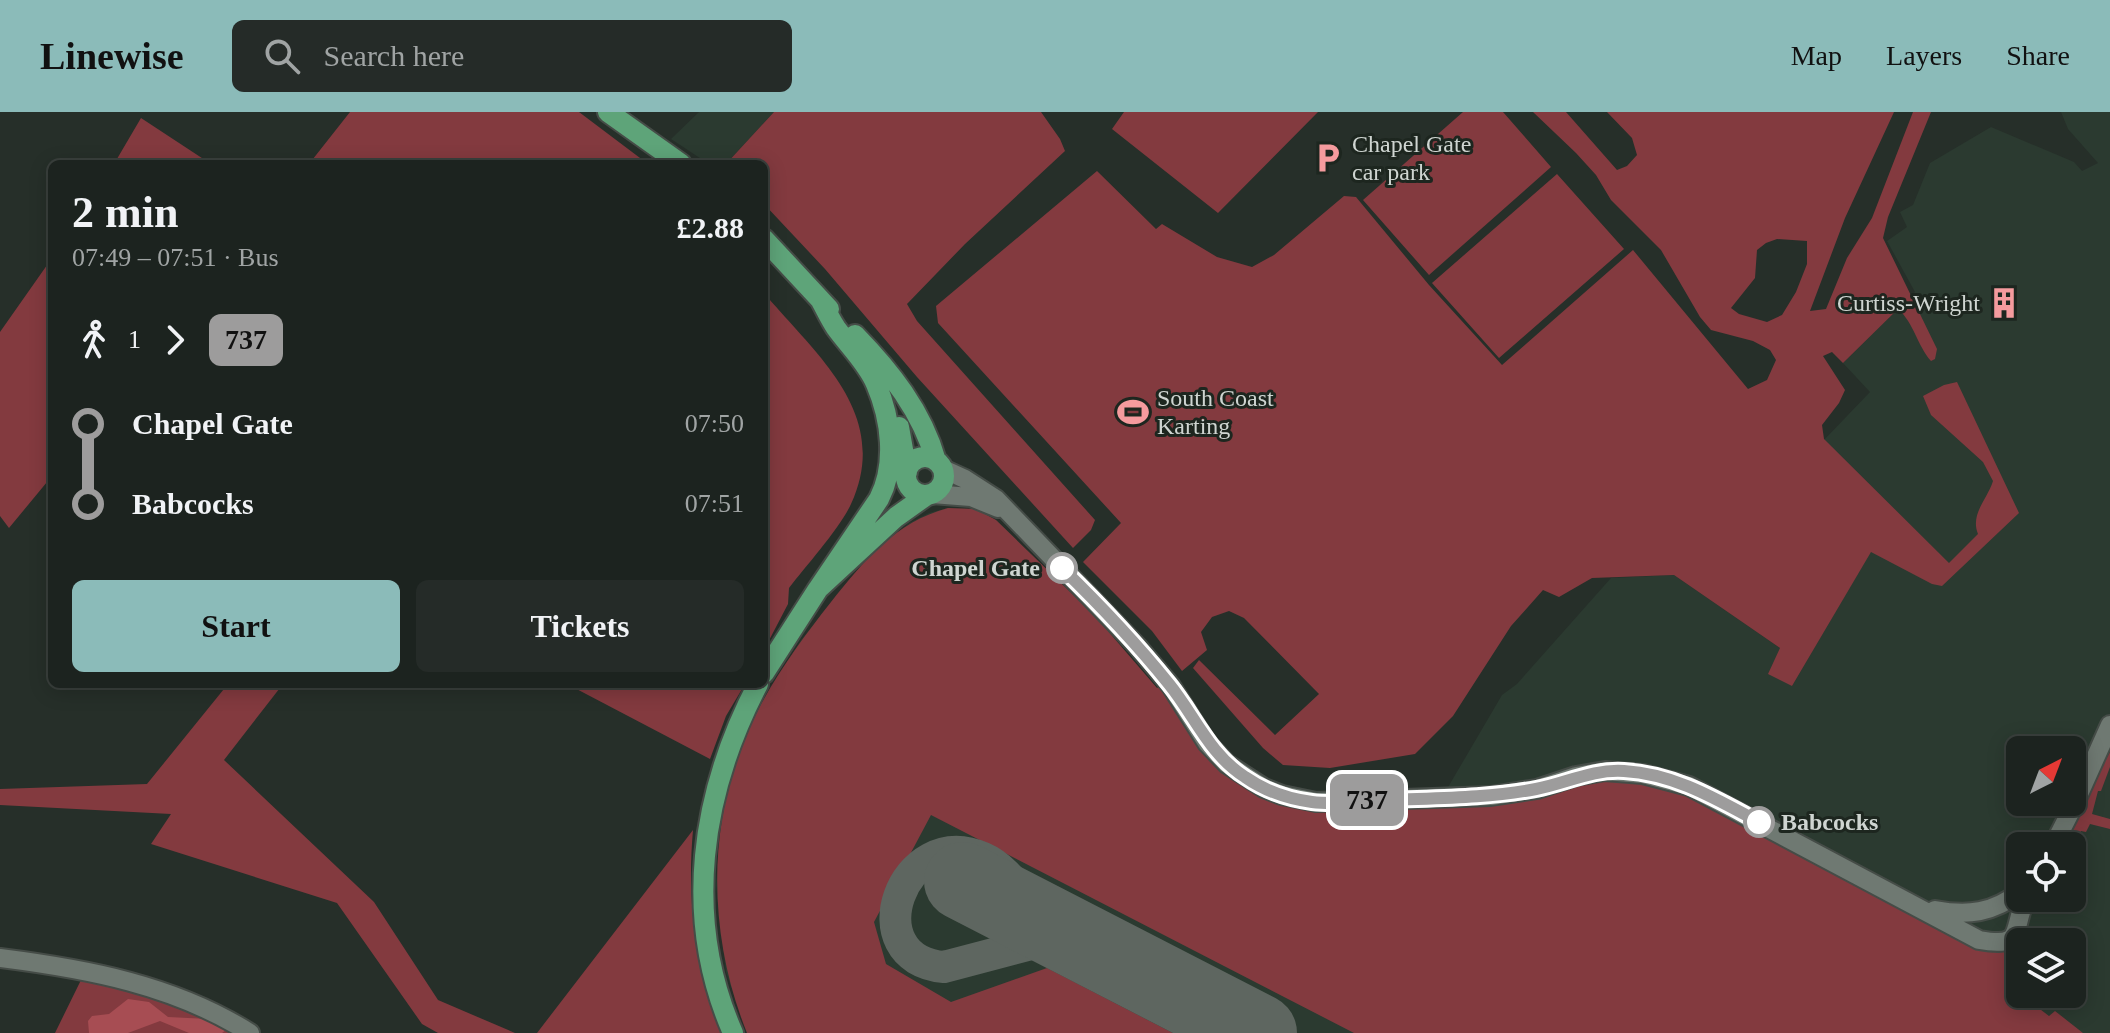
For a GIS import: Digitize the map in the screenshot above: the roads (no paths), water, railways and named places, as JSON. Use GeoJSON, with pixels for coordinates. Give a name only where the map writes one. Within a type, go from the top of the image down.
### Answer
{"type":"FeatureCollection","features":[{"type":"Feature","properties":{"kind":"main road"},"geometry":{"type":"LineString","coordinates":[[608,112],[675,160]]}},
{"type":"Feature","properties":{"kind":"main road"},"geometry":{"type":"LineString","coordinates":[[768,243],[894,377],[927,436],[940,465],[943,483],[896,517],[818,589]]}},
{"type":"Feature","properties":{"kind":"main road"},"geometry":{"type":"LineString","coordinates":[[768,667],[886,486],[891,448],[886,415],[875,382],[821,301]]}},
{"type":"Feature","properties":{"kind":"main road"},"geometry":{"type":"LineString","coordinates":[[839,320],[886,388],[898,423],[911,489],[921,495],[929,495]]}},
{"type":"Feature","properties":{"kind":"main road"},"geometry":{"type":"LineString","coordinates":[[842,564],[906,475],[909,466],[925,457],[940,465]]}},
{"type":"Feature","properties":{"kind":"main road"},"geometry":{"type":"LineString","coordinates":[[733,1033],[709,953],[704,898],[705,853],[718,781],[730,743],[756,688]]}},
{"type":"Feature","properties":{"kind":"street"},"geometry":{"type":"LineString","coordinates":[[940,465],[986,491],[1138,647],[1171,686],[1207,743],[1227,764],[1246,778],[1282,795],[1316,802],[1506,794],[1537,789],[1576,776],[1626,771],[1662,777],[1718,799],[1979,940],[2000,944],[2011,940],[2022,912]]}},
{"type":"Feature","properties":{"kind":"street"},"geometry":{"type":"LineString","coordinates":[[929,495],[971,497],[1008,512]]}},
{"type":"Feature","properties":{"kind":"street"},"geometry":{"type":"LineString","coordinates":[[2060,832],[2110,727]]}},
{"type":"Feature","properties":{"kind":"street"},"geometry":{"type":"LineString","coordinates":[[1992,942],[1982,929],[1983,918],[2006,901]]}},
{"type":"Feature","properties":{"kind":"street"},"geometry":{"type":"LineString","coordinates":[[1916,905],[1951,913],[1994,908],[2009,910],[2018,923]]}},
{"type":"Feature","properties":{"kind":"street"},"geometry":{"type":"LineString","coordinates":[[0,958],[62,966],[151,987],[222,1016],[250,1033]]}},
{"type":"Feature","properties":{"kind":"place","name":"Chapel Gate car park"},"geometry":{"type":"Point","coordinates":[1328,158]}},
{"type":"Feature","properties":{"kind":"place","name":"Curtiss-Wright"},"geometry":{"type":"Point","coordinates":[2004,303]}},
{"type":"Feature","properties":{"kind":"place","name":"South Coast Karting"},"geometry":{"type":"Point","coordinates":[1133,412]}},
{"type":"Feature","properties":{"kind":"place","name":"Chapel Gate"},"geometry":{"type":"Point","coordinates":[1062,568]}},
{"type":"Feature","properties":{"kind":"place","name":"Babcocks"},"geometry":{"type":"Point","coordinates":[1759,822]}}]}
